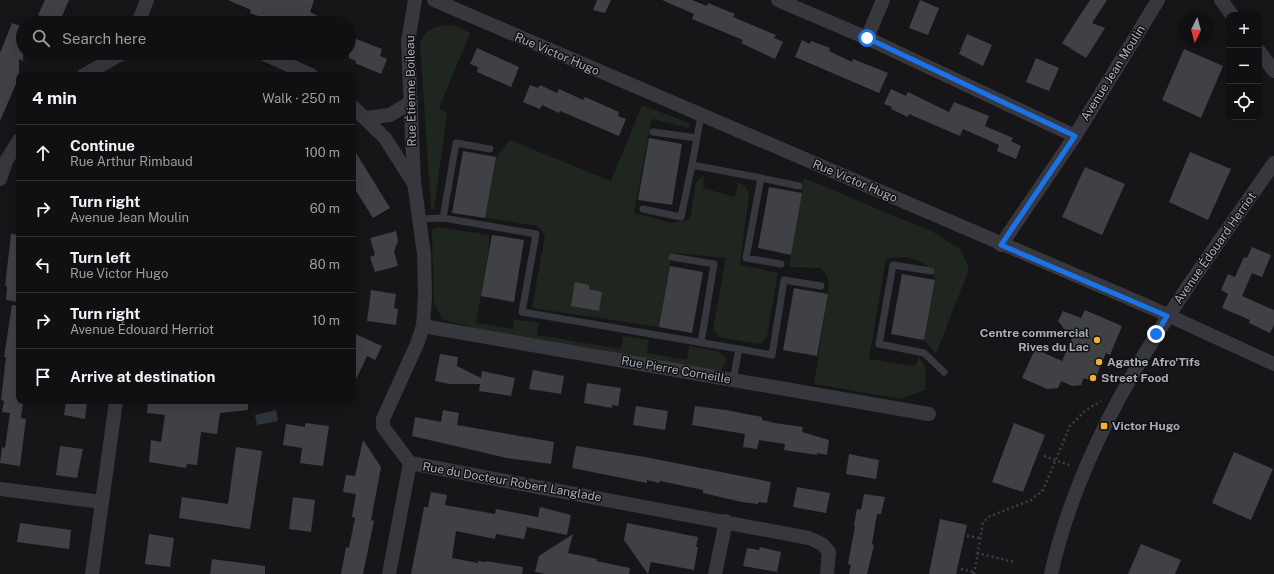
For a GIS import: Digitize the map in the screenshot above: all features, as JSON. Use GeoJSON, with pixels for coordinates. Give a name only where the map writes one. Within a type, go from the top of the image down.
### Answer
{"type":"FeatureCollection","features":[{"type":"Feature","properties":{"kind":"street"},"geometry":{"type":"LineString","coordinates":[[141,16],[147,0]]}},
{"type":"Feature","properties":{"kind":"street","name":"Rue Étienne Boileau"},"geometry":{"type":"LineString","coordinates":[[410,463],[383,427],[383,419],[417,344],[422,326],[424,254],[414,182],[408,42],[415,0]]}},
{"type":"Feature","properties":{"kind":"street","name":"Rue Victor Hugo"},"geometry":{"type":"LineString","coordinates":[[434,0],[1167,316],[1274,364]]}},
{"type":"Feature","properties":{"kind":"street"},"geometry":{"type":"LineString","coordinates":[[778,0],[867,38],[1075,136]]}},
{"type":"Feature","properties":{"kind":"street"},"geometry":{"type":"LineString","coordinates":[[867,38],[883,0]]}},
{"type":"Feature","properties":{"kind":"street","name":"Avenue Jean Moulin"},"geometry":{"type":"LineString","coordinates":[[1001,245],[1075,136],[1158,0]]}},
{"type":"Feature","properties":{"kind":"street"},"geometry":{"type":"LineString","coordinates":[[1221,0],[1230,12]]}},
{"type":"Feature","properties":{"kind":"street"},"geometry":{"type":"LineString","coordinates":[[1262,55],[1274,71]]}},
{"type":"Feature","properties":{"kind":"street"},"geometry":{"type":"LineString","coordinates":[[89,72],[111,60]]}},
{"type":"Feature","properties":{"kind":"street"},"geometry":{"type":"LineString","coordinates":[[278,60],[304,72]]}},
{"type":"Feature","properties":{"kind":"street"},"geometry":{"type":"LineString","coordinates":[[365,118],[390,115],[411,102]]}},
{"type":"Feature","properties":{"kind":"street","name":"Rue Étienne Boileau"},"geometry":{"type":"LineString","coordinates":[[356,110],[385,138],[414,182]]}},
{"type":"Feature","properties":{"kind":"street"},"geometry":{"type":"LineString","coordinates":[[0,179],[6,161],[16,145]]}},
{"type":"Feature","properties":{"kind":"street","name":"Avenue Édouard Herriot"},"geometry":{"type":"LineString","coordinates":[[1051,574],[1069,516],[1086,471],[1104,426],[1118,400],[1167,316],[1274,163]]}},
{"type":"Feature","properties":{"kind":"street","name":"Rue Pierre Corneille"},"geometry":{"type":"LineString","coordinates":[[422,326],[929,414]]}},
{"type":"Feature","properties":{"kind":"street"},"geometry":{"type":"LineString","coordinates":[[92,574],[116,404]]}},
{"type":"Feature","properties":{"kind":"street","name":"Rue du Docteur Robert Langlade"},"geometry":{"type":"LineString","coordinates":[[389,574],[410,463],[726,521],[809,538],[822,544],[829,552],[827,574]]}},
{"type":"Feature","properties":{"kind":"street"},"geometry":{"type":"LineString","coordinates":[[0,489],[102,502]]}},
{"type":"Feature","properties":{"kind":"street"},"geometry":{"type":"LineString","coordinates":[[715,574],[726,521]]}},
{"type":"Feature","properties":{"kind":"lane"},"geometry":{"type":"LineString","coordinates":[[643,209],[681,217],[701,115]]}},
{"type":"Feature","properties":{"kind":"lane"},"geometry":{"type":"LineString","coordinates":[[653,132],[697,138]]}},
{"type":"Feature","properties":{"kind":"lane"},"geometry":{"type":"LineString","coordinates":[[443,218],[456,143],[490,149]]}},
{"type":"Feature","properties":{"kind":"lane"},"geometry":{"type":"LineString","coordinates":[[692,165],[799,186]]}},
{"type":"Feature","properties":{"kind":"lane"},"geometry":{"type":"LineString","coordinates":[[762,178],[746,258],[781,264]]}},
{"type":"Feature","properties":{"kind":"lane"},"geometry":{"type":"LineString","coordinates":[[419,219],[443,218],[536,234],[522,312],[772,355],[784,280],[821,286]]}},
{"type":"Feature","properties":{"kind":"lane"},"geometry":{"type":"LineString","coordinates":[[672,257],[714,264],[701,343]]}},
{"type":"Feature","properties":{"kind":"lane"},"geometry":{"type":"LineString","coordinates":[[931,272],[893,265],[879,344],[924,353],[944,372]]}},
{"type":"Feature","properties":{"kind":"lane"},"geometry":{"type":"LineString","coordinates":[[734,380],[739,349]]}},
{"type":"Feature","properties":{"kind":"path"},"geometry":{"type":"LineString","coordinates":[[961,569],[974,573],[983,523],[988,517],[1031,500],[1042,490],[1070,426],[1086,410],[1101,401],[1118,400]]}},
{"type":"Feature","properties":{"kind":"path"},"geometry":{"type":"LineString","coordinates":[[1044,456],[1086,471]]}},
{"type":"Feature","properties":{"kind":"path"},"geometry":{"type":"LineString","coordinates":[[967,536],[980,538]]}},
{"type":"Feature","properties":{"kind":"path"},"geometry":{"type":"LineString","coordinates":[[977,553],[1014,562]]}},
{"type":"Feature","properties":{"kind":"shaded area"},"geometry":{"type":"Polygon","coordinates":[[[453,25],[470,33],[439,108],[447,113],[434,210],[431,209],[420,44],[425,34],[433,28],[453,25]]]}},
{"type":"Feature","properties":{"kind":"shaded area"},"geometry":{"type":"Polygon","coordinates":[[[642,105],[691,124],[688,128],[653,119],[651,122],[634,213],[672,223],[690,219],[696,182],[704,175],[703,188],[735,197],[738,182],[746,187],[749,195],[740,265],[778,273],[767,336],[760,344],[719,337],[713,329],[726,258],[672,253],[659,327],[532,308],[545,236],[538,226],[485,218],[496,157],[510,140],[611,181],[642,105]]]}},
{"type":"Feature","properties":{"kind":"shaded area"},"geometry":{"type":"Polygon","coordinates":[[[804,178],[935,233],[961,250],[969,269],[936,354],[924,340],[935,280],[933,273],[923,263],[916,260],[900,257],[886,259],[869,359],[915,366],[919,357],[926,369],[925,390],[900,399],[814,384],[828,294],[828,277],[821,268],[789,267],[804,178]]]}},
{"type":"Feature","properties":{"kind":"shaded area"},"geometry":{"type":"Polygon","coordinates":[[[440,227],[489,235],[489,248],[476,323],[513,329],[513,319],[539,323],[537,335],[621,349],[623,336],[649,340],[647,353],[687,360],[689,346],[718,351],[727,359],[721,371],[475,328],[442,319],[434,303],[432,229],[440,227]]]}},
{"type":"Feature","properties":{"kind":"shaded area"},"geometry":{"type":"Polygon","coordinates":[[[276,410],[278,421],[257,425],[255,415],[276,410]]]}},
{"type":"Feature","properties":{"kind":"building"},"geometry":{"type":"Polygon","coordinates":[[[45,0],[69,0],[62,16],[38,15],[45,0]]]}},
{"type":"Feature","properties":{"kind":"building"},"geometry":{"type":"Polygon","coordinates":[[[228,0],[314,0],[310,12],[318,16],[258,16],[250,13],[251,10],[228,0]]]}},
{"type":"Feature","properties":{"kind":"building"},"geometry":{"type":"Polygon","coordinates":[[[597,0],[611,0],[605,13],[593,10],[597,0]]]}},
{"type":"Feature","properties":{"kind":"building"},"geometry":{"type":"Polygon","coordinates":[[[662,0],[692,0],[707,6],[708,3],[735,14],[733,17],[776,35],[774,38],[783,42],[775,59],[741,43],[743,40],[692,19],[694,14],[662,0]]]}},
{"type":"Feature","properties":{"kind":"building"},"geometry":{"type":"Polygon","coordinates":[[[920,0],[939,8],[928,35],[909,28],[920,0]]]}},
{"type":"Feature","properties":{"kind":"building"},"geometry":{"type":"Polygon","coordinates":[[[1090,0],[1107,0],[1092,23],[1105,28],[1086,58],[1062,43],[1090,0]]]}},
{"type":"Feature","properties":{"kind":"building"},"geometry":{"type":"Polygon","coordinates":[[[12,23],[16,24],[16,60],[19,60],[19,72],[16,72],[16,84],[0,121],[0,53],[12,23]]]}},
{"type":"Feature","properties":{"kind":"building"},"geometry":{"type":"Polygon","coordinates":[[[967,34],[992,45],[983,66],[959,54],[967,34]]]}},
{"type":"Feature","properties":{"kind":"building"},"geometry":{"type":"Polygon","coordinates":[[[356,39],[382,49],[380,56],[387,59],[381,74],[355,63],[356,61],[354,60],[356,60],[356,39]]]}},
{"type":"Feature","properties":{"kind":"building"},"geometry":{"type":"Polygon","coordinates":[[[802,40],[810,44],[811,41],[830,48],[829,51],[852,62],[853,59],[888,73],[879,93],[795,57],[802,40]]]}},
{"type":"Feature","properties":{"kind":"building"},"geometry":{"type":"Polygon","coordinates":[[[477,48],[519,67],[511,87],[477,72],[478,67],[470,64],[477,48]]]}},
{"type":"Feature","properties":{"kind":"building"},"geometry":{"type":"Polygon","coordinates":[[[1184,49],[1223,66],[1201,118],[1162,100],[1184,49]]]}},
{"type":"Feature","properties":{"kind":"building"},"geometry":{"type":"Polygon","coordinates":[[[1036,58],[1059,68],[1049,91],[1026,82],[1036,58]]]}},
{"type":"Feature","properties":{"kind":"building"},"geometry":{"type":"Polygon","coordinates":[[[530,85],[538,88],[540,85],[557,93],[559,89],[583,100],[585,97],[619,112],[618,116],[626,119],[619,136],[560,111],[559,113],[542,105],[540,109],[523,102],[530,85]]]}},
{"type":"Feature","properties":{"kind":"building"},"geometry":{"type":"Polygon","coordinates":[[[891,89],[906,96],[908,92],[949,112],[954,102],[989,116],[985,126],[1013,138],[1011,141],[1021,146],[1016,159],[997,151],[999,145],[963,129],[960,136],[909,114],[908,117],[891,109],[892,107],[884,104],[891,89]]]}},
{"type":"Feature","properties":{"kind":"building"},"geometry":{"type":"Polygon","coordinates":[[[649,138],[682,144],[672,205],[638,200],[649,138]]]}},
{"type":"Feature","properties":{"kind":"building"},"geometry":{"type":"Polygon","coordinates":[[[463,151],[496,157],[485,218],[452,213],[463,151]]]}},
{"type":"Feature","properties":{"kind":"building"},"geometry":{"type":"Polygon","coordinates":[[[1190,152],[1231,169],[1208,220],[1169,202],[1190,152]]]}},
{"type":"Feature","properties":{"kind":"building"},"geometry":{"type":"Polygon","coordinates":[[[356,153],[390,208],[373,218],[356,191],[356,153]]]}},
{"type":"Feature","properties":{"kind":"building"},"geometry":{"type":"Polygon","coordinates":[[[1085,167],[1125,184],[1102,235],[1062,217],[1085,167]]]}},
{"type":"Feature","properties":{"kind":"building"},"geometry":{"type":"Polygon","coordinates":[[[769,187],[802,193],[791,255],[758,248],[769,187]]]}},
{"type":"Feature","properties":{"kind":"building"},"geometry":{"type":"Polygon","coordinates":[[[396,231],[398,241],[394,251],[398,266],[375,272],[370,257],[375,255],[370,238],[396,231]]]}},
{"type":"Feature","properties":{"kind":"building"},"geometry":{"type":"Polygon","coordinates":[[[11,234],[16,235],[16,302],[6,300],[7,286],[5,286],[11,234]]]}},
{"type":"Feature","properties":{"kind":"building"},"geometry":{"type":"Polygon","coordinates":[[[492,235],[524,240],[514,302],[481,296],[492,235]]]}},
{"type":"Feature","properties":{"kind":"building"},"geometry":{"type":"Polygon","coordinates":[[[1252,247],[1271,255],[1262,277],[1252,273],[1242,296],[1274,310],[1274,325],[1270,333],[1249,323],[1250,320],[1222,308],[1228,294],[1221,290],[1228,274],[1235,277],[1244,257],[1247,258],[1252,247]]]}},
{"type":"Feature","properties":{"kind":"building"},"geometry":{"type":"Polygon","coordinates":[[[670,266],[703,272],[692,333],[659,327],[670,266]]]}},
{"type":"Feature","properties":{"kind":"building"},"geometry":{"type":"Polygon","coordinates":[[[902,274],[935,280],[924,340],[891,334],[902,274]]]}},
{"type":"Feature","properties":{"kind":"building"},"geometry":{"type":"Polygon","coordinates":[[[575,282],[589,285],[589,289],[602,292],[599,311],[571,306],[575,282]]]}},
{"type":"Feature","properties":{"kind":"building"},"geometry":{"type":"Polygon","coordinates":[[[794,288],[828,294],[817,356],[783,350],[794,288]]]}},
{"type":"Feature","properties":{"kind":"building"},"geometry":{"type":"Polygon","coordinates":[[[371,290],[396,294],[394,308],[398,309],[396,325],[367,321],[371,290]]]}},
{"type":"Feature","properties":{"kind":"building"},"geometry":{"type":"Polygon","coordinates":[[[12,305],[16,306],[16,404],[23,404],[21,418],[26,419],[20,466],[0,463],[2,447],[5,448],[10,413],[2,412],[4,401],[1,400],[6,357],[4,357],[12,305]]]}},
{"type":"Feature","properties":{"kind":"building","name":"Centre commercial Rives du Lac"},"geometry":{"type":"Polygon","coordinates":[[[1085,310],[1122,326],[1110,355],[1106,353],[1094,382],[1084,378],[1081,385],[1072,386],[1061,381],[1058,388],[1047,389],[1022,378],[1035,349],[1062,361],[1072,339],[1058,321],[1063,311],[1081,318],[1085,310]]]}},
{"type":"Feature","properties":{"kind":"building"},"geometry":{"type":"Polygon","coordinates":[[[356,334],[382,346],[375,360],[367,356],[356,380],[356,334]]]}},
{"type":"Feature","properties":{"kind":"building"},"geometry":{"type":"Polygon","coordinates":[[[440,354],[458,357],[457,366],[481,378],[482,371],[515,378],[511,396],[479,391],[480,384],[449,384],[435,381],[440,354]]]}},
{"type":"Feature","properties":{"kind":"building"},"geometry":{"type":"Polygon","coordinates":[[[533,370],[564,376],[561,394],[529,389],[533,370]]]}},
{"type":"Feature","properties":{"kind":"building"},"geometry":{"type":"Polygon","coordinates":[[[587,383],[621,388],[618,406],[612,405],[612,408],[584,403],[587,383]]]}},
{"type":"Feature","properties":{"kind":"building"},"geometry":{"type":"Polygon","coordinates":[[[66,404],[87,404],[85,419],[64,415],[66,404]]]}},
{"type":"Feature","properties":{"kind":"building"},"geometry":{"type":"Polygon","coordinates":[[[148,404],[248,404],[248,410],[220,413],[217,434],[201,432],[197,465],[187,464],[186,468],[149,462],[151,440],[161,442],[165,415],[147,413],[148,404]]]}},
{"type":"Feature","properties":{"kind":"building"},"geometry":{"type":"Polygon","coordinates":[[[636,406],[668,411],[665,430],[633,425],[636,406]]]}},
{"type":"Feature","properties":{"kind":"building"},"geometry":{"type":"Polygon","coordinates":[[[695,406],[762,417],[762,420],[803,427],[802,432],[829,440],[827,455],[784,450],[785,444],[759,440],[757,449],[743,447],[745,434],[692,425],[695,406]]]}},
{"type":"Feature","properties":{"kind":"building"},"geometry":{"type":"Polygon","coordinates":[[[443,410],[459,413],[457,425],[554,442],[551,464],[507,458],[412,436],[415,417],[441,422],[443,410]]]}},
{"type":"Feature","properties":{"kind":"building"},"geometry":{"type":"Polygon","coordinates":[[[305,423],[329,426],[323,466],[300,463],[302,448],[283,445],[286,424],[305,427],[305,423]]]}},
{"type":"Feature","properties":{"kind":"building"},"geometry":{"type":"Polygon","coordinates":[[[1014,423],[1045,435],[1023,492],[992,482],[1014,423]]]}},
{"type":"Feature","properties":{"kind":"building"},"geometry":{"type":"Polygon","coordinates":[[[363,440],[381,467],[371,520],[374,521],[363,574],[341,574],[346,547],[349,548],[355,518],[352,517],[356,494],[343,492],[346,475],[355,476],[363,440]]]}},
{"type":"Feature","properties":{"kind":"building"},"geometry":{"type":"Polygon","coordinates":[[[60,446],[83,449],[77,478],[56,475],[60,446]]]}},
{"type":"Feature","properties":{"kind":"building"},"geometry":{"type":"Polygon","coordinates":[[[576,446],[645,457],[771,482],[767,503],[758,502],[758,504],[742,502],[703,493],[703,490],[660,481],[659,483],[647,480],[647,483],[572,468],[576,446]]]}},
{"type":"Feature","properties":{"kind":"building"},"geometry":{"type":"Polygon","coordinates":[[[236,447],[262,451],[250,529],[179,518],[182,497],[228,504],[236,447]]]}},
{"type":"Feature","properties":{"kind":"building"},"geometry":{"type":"Polygon","coordinates":[[[1234,452],[1273,469],[1251,520],[1212,503],[1234,452]]]}},
{"type":"Feature","properties":{"kind":"building"},"geometry":{"type":"Polygon","coordinates":[[[849,454],[879,460],[876,479],[846,474],[849,454]]]}},
{"type":"Feature","properties":{"kind":"building"},"geometry":{"type":"Polygon","coordinates":[[[797,487],[830,493],[826,513],[793,507],[797,487]]]}},
{"type":"Feature","properties":{"kind":"building"},"geometry":{"type":"Polygon","coordinates":[[[431,492],[447,495],[445,505],[495,514],[496,509],[538,517],[540,507],[571,515],[567,535],[527,527],[524,539],[496,534],[495,539],[456,531],[452,558],[478,563],[478,561],[486,561],[523,567],[522,574],[411,574],[424,507],[428,507],[431,492]]]}},
{"type":"Feature","properties":{"kind":"building"},"geometry":{"type":"Polygon","coordinates":[[[864,494],[885,497],[881,514],[877,514],[872,544],[874,545],[867,574],[849,574],[851,565],[848,564],[857,509],[861,510],[864,494]]]}},
{"type":"Feature","properties":{"kind":"building"},"geometry":{"type":"Polygon","coordinates":[[[293,497],[315,500],[311,532],[289,529],[293,497]]]}},
{"type":"Feature","properties":{"kind":"building"},"geometry":{"type":"Polygon","coordinates":[[[940,519],[967,525],[956,574],[929,574],[940,519]]]}},
{"type":"Feature","properties":{"kind":"building"},"geometry":{"type":"Polygon","coordinates":[[[20,523],[71,530],[69,549],[17,542],[20,523]]]}},
{"type":"Feature","properties":{"kind":"building"},"geometry":{"type":"Polygon","coordinates":[[[627,523],[698,537],[696,547],[698,547],[694,570],[651,562],[648,574],[624,540],[627,523]]]}},
{"type":"Feature","properties":{"kind":"building"},"geometry":{"type":"Polygon","coordinates":[[[149,534],[174,538],[170,567],[145,564],[149,534]]]}},
{"type":"Feature","properties":{"kind":"building"},"geometry":{"type":"Polygon","coordinates":[[[573,534],[568,553],[630,568],[629,574],[545,574],[535,572],[539,556],[573,534]]]}},
{"type":"Feature","properties":{"kind":"building"},"geometry":{"type":"Polygon","coordinates":[[[1141,544],[1181,560],[1175,574],[1128,574],[1141,544]]]}},
{"type":"Feature","properties":{"kind":"building"},"geometry":{"type":"Polygon","coordinates":[[[760,547],[781,552],[777,572],[743,566],[747,548],[759,550],[760,547]]]}},
{"type":"Feature","properties":{"kind":"building"},"geometry":{"type":"Polygon","coordinates":[[[212,559],[265,566],[265,574],[210,574],[212,559]]]}},
{"type":"Feature","properties":{"kind":"place","name":"Centre commercial Rives du Lac"},"geometry":{"type":"Point","coordinates":[1097,340]}},
{"type":"Feature","properties":{"kind":"place","name":"Agathe Afro'Tifs"},"geometry":{"type":"Point","coordinates":[1099,362]}},
{"type":"Feature","properties":{"kind":"place","name":"Street Food"},"geometry":{"type":"Point","coordinates":[1093,378]}},
{"type":"Feature","properties":{"kind":"place","name":"Victor Hugo"},"geometry":{"type":"Point","coordinates":[1104,426]}},
{"type":"Feature","properties":{"kind":"route"},"geometry":{"type":"LineString","coordinates":[[867,38],[1075,136],[1001,245],[1152,308],[1167,316],[1156,334]]}}]}
